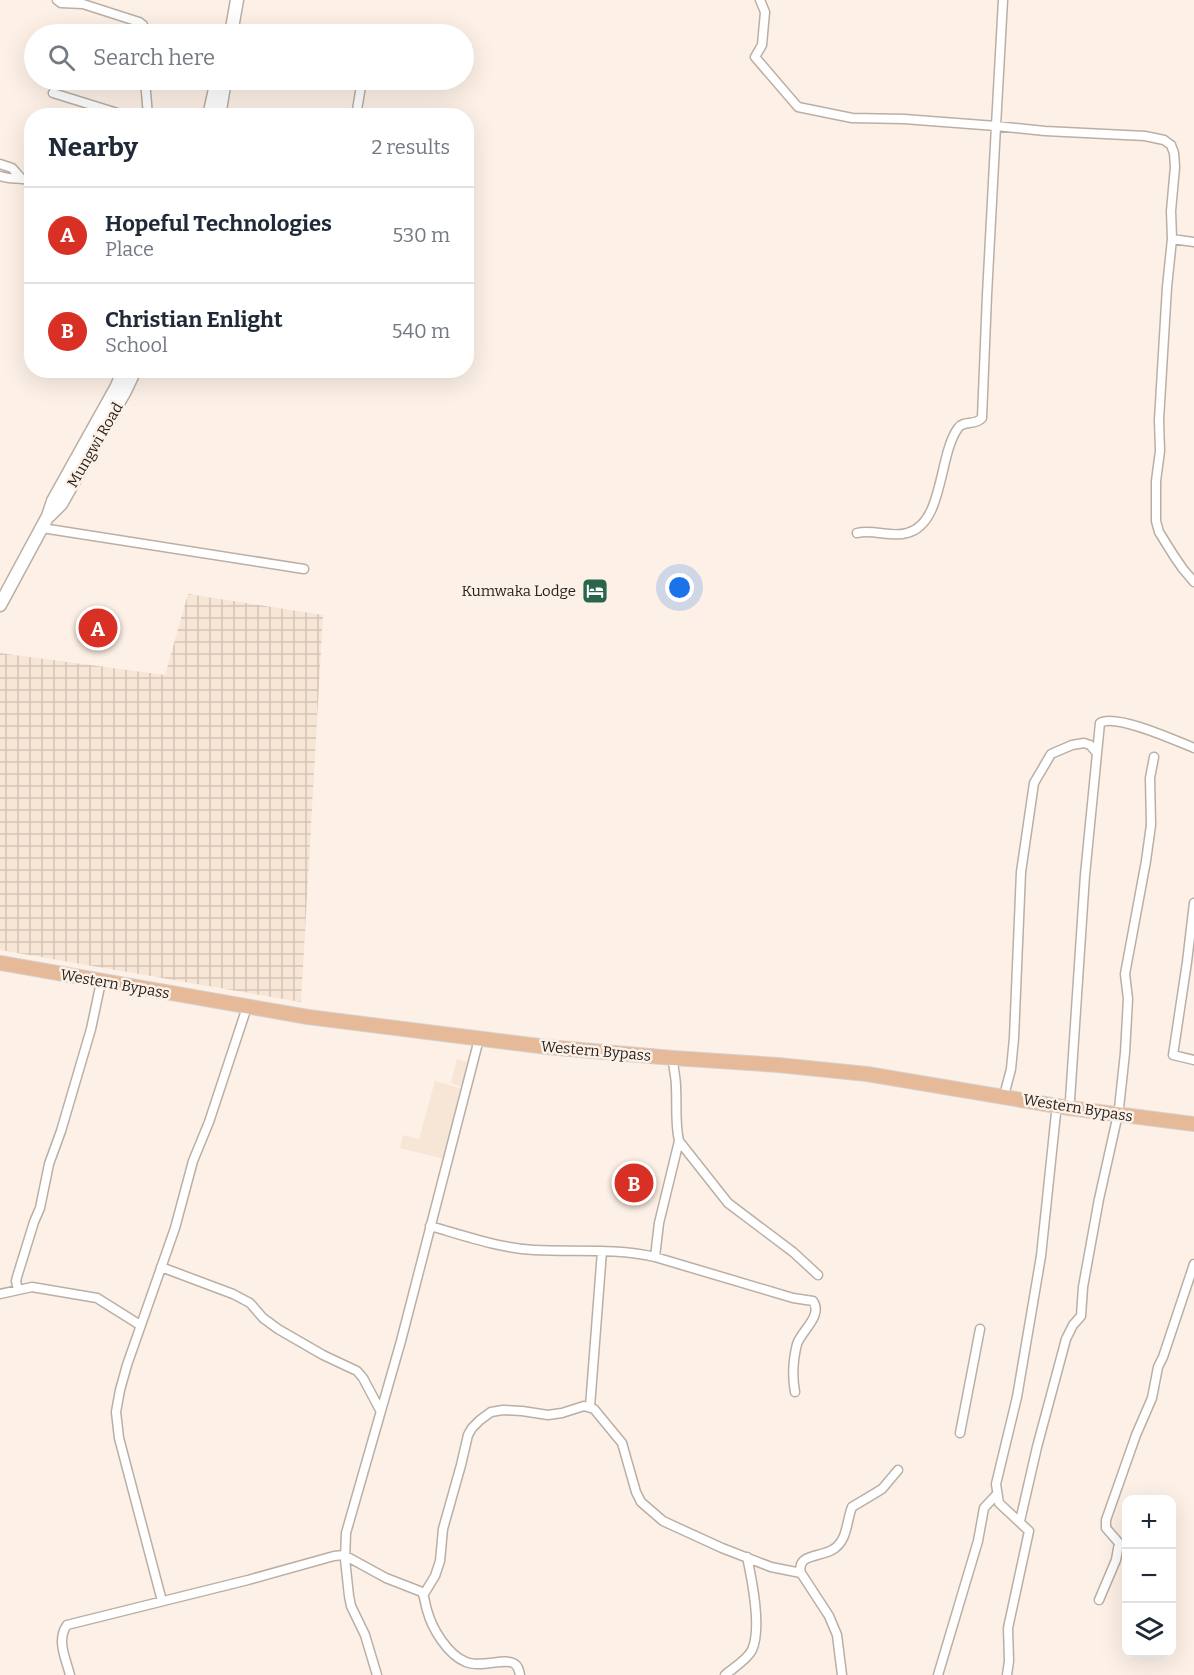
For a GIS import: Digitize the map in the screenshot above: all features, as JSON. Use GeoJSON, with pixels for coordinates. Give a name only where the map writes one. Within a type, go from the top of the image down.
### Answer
{"type":"FeatureCollection","features":[{"type":"Feature","properties":{"kind":"main road"},"geometry":{"type":"LineString","coordinates":[[225,24],[229,0]]}},
{"type":"Feature","properties":{"kind":"main road"},"geometry":{"type":"LineString","coordinates":[[233,24],[237,0]]}},
{"type":"Feature","properties":{"kind":"main road"},"geometry":{"type":"LineString","coordinates":[[211,108],[215,90]]}},
{"type":"Feature","properties":{"kind":"main road"},"geometry":{"type":"LineString","coordinates":[[220,108],[223,90]]}},
{"type":"Feature","properties":{"kind":"main road","name":"Mungwi Road"},"geometry":{"type":"LineString","coordinates":[[0,605],[42,528],[53,501],[120,378]]}},
{"type":"Feature","properties":{"kind":"main road","name":"Mungwi Road"},"geometry":{"type":"LineString","coordinates":[[48,516],[61,504],[131,378]]}},
{"type":"Feature","properties":{"kind":"main road","name":"Western Bypass"},"geometry":{"type":"LineString","coordinates":[[0,963],[308,1017],[547,1047],[867,1074],[1079,1109],[1194,1124]]}},
{"type":"Feature","properties":{"kind":"street"},"geometry":{"type":"LineString","coordinates":[[57,0],[61,3],[81,2],[142,24]]}},
{"type":"Feature","properties":{"kind":"street"},"geometry":{"type":"LineString","coordinates":[[760,0],[765,12],[762,45],[755,57],[798,107],[852,118],[904,119],[1045,131],[1145,136],[1164,140],[1171,145],[1175,167],[1159,420],[1160,451],[1156,481],[1156,521],[1159,531],[1174,556],[1194,582]]}},
{"type":"Feature","properties":{"kind":"street"},"geometry":{"type":"LineString","coordinates":[[857,533],[866,531],[908,533],[920,527],[932,508],[948,448],[958,427],[962,424],[977,423],[982,418],[1003,0]]}},
{"type":"Feature","properties":{"kind":"street"},"geometry":{"type":"LineString","coordinates":[[146,90],[147,108]]}},
{"type":"Feature","properties":{"kind":"street"},"geometry":{"type":"LineString","coordinates":[[357,108],[360,90]]}},
{"type":"Feature","properties":{"kind":"street"},"geometry":{"type":"LineString","coordinates":[[53,93],[101,108]]}},
{"type":"Feature","properties":{"kind":"street"},"geometry":{"type":"LineString","coordinates":[[0,164],[12,168],[20,177]]}},
{"type":"Feature","properties":{"kind":"street"},"geometry":{"type":"LineString","coordinates":[[0,176],[24,178]]}},
{"type":"Feature","properties":{"kind":"street"},"geometry":{"type":"LineString","coordinates":[[1172,239],[1194,242]]}},
{"type":"Feature","properties":{"kind":"street"},"geometry":{"type":"LineString","coordinates":[[42,528],[304,569]]}},
{"type":"Feature","properties":{"kind":"street"},"geometry":{"type":"LineString","coordinates":[[1070,1100],[1084,875],[1100,723],[1106,720],[1117,721],[1158,733],[1194,748]]}},
{"type":"Feature","properties":{"kind":"street"},"geometry":{"type":"LineString","coordinates":[[1006,1088],[1011,1069],[1014,1038],[1021,872],[1034,783],[1052,754],[1072,745],[1084,743],[1090,745],[1097,753]]}},
{"type":"Feature","properties":{"kind":"street"},"geometry":{"type":"LineString","coordinates":[[1119,1108],[1128,999],[1125,974],[1151,825],[1150,778],[1154,757]]}},
{"type":"Feature","properties":{"kind":"street"},"geometry":{"type":"LineString","coordinates":[[1194,903],[1173,1055],[1194,1060]]}},
{"type":"Feature","properties":{"kind":"street"},"geometry":{"type":"LineString","coordinates":[[18,1290],[17,1276],[33,1222],[40,1208],[49,1164],[86,1048],[101,982]]}},
{"type":"Feature","properties":{"kind":"street"},"geometry":{"type":"LineString","coordinates":[[162,1601],[116,1420],[120,1390],[140,1325],[175,1228],[193,1161],[209,1122],[247,1007]]}},
{"type":"Feature","properties":{"kind":"street"},"geometry":{"type":"LineString","coordinates":[[376,1675],[365,1635],[351,1606],[344,1555],[346,1533],[401,1341],[479,1039]]}},
{"type":"Feature","properties":{"kind":"street"},"geometry":{"type":"LineString","coordinates":[[673,1058],[676,1084],[676,1129],[679,1141],[728,1203],[793,1252],[818,1275]]}},
{"type":"Feature","properties":{"kind":"street"},"geometry":{"type":"LineString","coordinates":[[1007,1675],[1011,1607],[1029,1531],[999,1503],[996,1484],[1017,1397],[1041,1256],[1056,1113]]}},
{"type":"Feature","properties":{"kind":"street"},"geometry":{"type":"LineString","coordinates":[[1020,1521],[1066,1339],[1081,1316],[1083,1287],[1116,1123]]}},
{"type":"Feature","properties":{"kind":"street"},"geometry":{"type":"LineString","coordinates":[[655,1257],[659,1223],[679,1141]]}},
{"type":"Feature","properties":{"kind":"street"},"geometry":{"type":"LineString","coordinates":[[430,1226],[504,1247],[633,1252],[745,1285],[813,1301],[817,1310],[815,1316],[803,1331],[795,1351],[793,1381],[795,1392]]}},
{"type":"Feature","properties":{"kind":"street"},"geometry":{"type":"LineString","coordinates":[[590,1407],[602,1251]]}},
{"type":"Feature","properties":{"kind":"street"},"geometry":{"type":"LineString","coordinates":[[1100,1600],[1116,1560],[1119,1543],[1106,1528],[1106,1520],[1136,1435],[1152,1398],[1158,1367],[1189,1293],[1194,1264]]}},
{"type":"Feature","properties":{"kind":"street"},"geometry":{"type":"LineString","coordinates":[[161,1267],[233,1294],[250,1303],[262,1318],[278,1329],[357,1371],[381,1410]]}},
{"type":"Feature","properties":{"kind":"street"},"geometry":{"type":"LineString","coordinates":[[0,1294],[32,1287],[97,1298],[140,1325]]}},
{"type":"Feature","properties":{"kind":"street"},"geometry":{"type":"LineString","coordinates":[[960,1433],[980,1329]]}},
{"type":"Feature","properties":{"kind":"street"},"geometry":{"type":"LineString","coordinates":[[520,1675],[516,1665],[511,1662],[478,1665],[461,1660],[445,1645],[433,1624],[427,1611],[424,1594],[440,1562],[443,1529],[462,1465],[468,1435],[480,1420],[491,1412],[522,1411],[548,1415],[584,1406],[594,1409],[622,1443],[640,1502],[663,1521],[771,1567],[801,1573]]}},
{"type":"Feature","properties":{"kind":"street"},"geometry":{"type":"LineString","coordinates":[[842,1675],[837,1635],[829,1616],[801,1573],[800,1567],[804,1560],[837,1547],[847,1529],[852,1507],[882,1489],[898,1470]]}},
{"type":"Feature","properties":{"kind":"street"},"geometry":{"type":"LineString","coordinates":[[938,1675],[978,1541],[984,1508],[997,1494]]}},
{"type":"Feature","properties":{"kind":"street"},"geometry":{"type":"LineString","coordinates":[[70,1675],[61,1639],[67,1625],[334,1556],[344,1555],[387,1578],[424,1594]]}},
{"type":"Feature","properties":{"kind":"street"},"geometry":{"type":"LineString","coordinates":[[724,1675],[751,1651],[756,1636],[754,1594],[747,1557]]}},
{"type":"Feature","properties":{"kind":"shaded area"},"geometry":{"type":"Polygon","coordinates":[[[188,594],[323,615],[301,1002],[0,950],[0,653],[165,675],[188,594]]]}},
{"type":"Feature","properties":{"kind":"shaded area"},"geometry":{"type":"Polygon","coordinates":[[[457,1059],[467,1062],[462,1087],[451,1083],[457,1059]]]}},
{"type":"Feature","properties":{"kind":"shaded area"},"geometry":{"type":"Polygon","coordinates":[[[435,1081],[462,1089],[444,1159],[400,1148],[403,1135],[419,1139],[435,1081]]]}},
{"type":"Feature","properties":{"kind":"place","name":"Kumwaka Lodge"},"geometry":{"type":"Point","coordinates":[595,591]}},
{"type":"Feature","properties":{"kind":"place","name":"Hopeful Technologies"},"geometry":{"type":"Point","coordinates":[98,628]}},
{"type":"Feature","properties":{"kind":"place","name":"Christian Enlight"},"geometry":{"type":"Point","coordinates":[634,1183]}}]}
